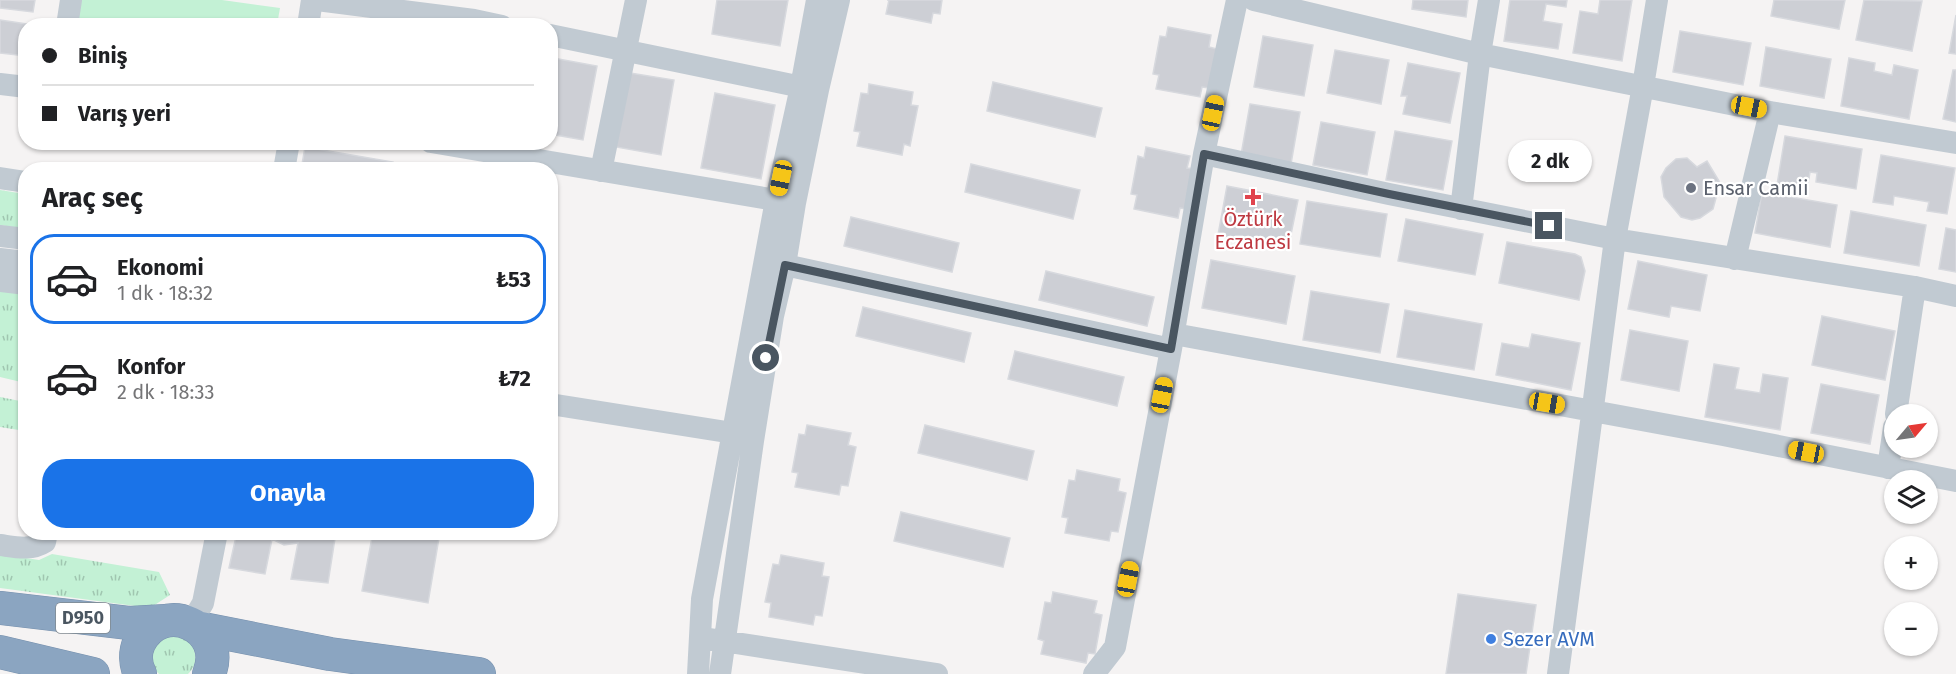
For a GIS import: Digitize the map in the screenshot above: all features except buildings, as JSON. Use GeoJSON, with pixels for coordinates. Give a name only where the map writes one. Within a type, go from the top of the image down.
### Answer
{"type":"FeatureCollection","features":[{"type":"Feature","properties":{"kind":"highway","name":"D950"},"geometry":{"type":"LineString","coordinates":[[0,608],[129,623],[185,624],[330,654],[479,674]]}},
{"type":"Feature","properties":{"kind":"highway"},"geometry":{"type":"LineString","coordinates":[[140,674],[136,658],[138,645],[144,634],[153,626],[185,624],[210,645],[213,656],[209,674]]}},
{"type":"Feature","properties":{"kind":"highway"},"geometry":{"type":"LineString","coordinates":[[0,652],[93,674]]}},
{"type":"Feature","properties":{"kind":"street"},"geometry":{"type":"LineString","coordinates":[[68,18],[70,0]]}},
{"type":"Feature","properties":{"kind":"street"},"geometry":{"type":"LineString","coordinates":[[309,18],[312,0]]}},
{"type":"Feature","properties":{"kind":"street"},"geometry":{"type":"LineString","coordinates":[[317,0],[476,10],[489,18]]}},
{"type":"Feature","properties":{"kind":"street"},"geometry":{"type":"LineString","coordinates":[[601,171],[636,0]]}},
{"type":"Feature","properties":{"kind":"street"},"geometry":{"type":"LineString","coordinates":[[720,674],[754,429],[795,203],[810,89],[817,0]]}},
{"type":"Feature","properties":{"kind":"street"},"geometry":{"type":"LineString","coordinates":[[698,674],[702,599],[776,200],[840,0]]}},
{"type":"Feature","properties":{"kind":"street"},"geometry":{"type":"LineString","coordinates":[[1094,674],[1115,647],[1172,342],[1204,154],[1237,0]]}},
{"type":"Feature","properties":{"kind":"street"},"geometry":{"type":"LineString","coordinates":[[1254,0],[1480,54],[1770,111],[1956,142]]}},
{"type":"Feature","properties":{"kind":"street"},"geometry":{"type":"LineString","coordinates":[[1461,209],[1489,0]]}},
{"type":"Feature","properties":{"kind":"street"},"geometry":{"type":"LineString","coordinates":[[1558,674],[1615,239],[1644,86],[1657,0]]}},
{"type":"Feature","properties":{"kind":"street"},"geometry":{"type":"LineString","coordinates":[[558,37],[810,89]]}},
{"type":"Feature","properties":{"kind":"street"},"geometry":{"type":"LineString","coordinates":[[0,84],[18,86]]}},
{"type":"Feature","properties":{"kind":"street"},"geometry":{"type":"LineString","coordinates":[[1735,260],[1770,111]]}},
{"type":"Feature","properties":{"kind":"street"},"geometry":{"type":"LineString","coordinates":[[478,150],[548,162]]}},
{"type":"Feature","properties":{"kind":"street"},"geometry":{"type":"LineString","coordinates":[[1204,154],[1461,209],[1615,239],[1915,287],[1956,296]]}},
{"type":"Feature","properties":{"kind":"street"},"geometry":{"type":"LineString","coordinates":[[558,164],[776,200]]}},
{"type":"Feature","properties":{"kind":"street"},"geometry":{"type":"LineString","coordinates":[[0,178],[18,181]]}},
{"type":"Feature","properties":{"kind":"street"},"geometry":{"type":"LineString","coordinates":[[0,236],[18,238]]}},
{"type":"Feature","properties":{"kind":"street"},"geometry":{"type":"LineString","coordinates":[[0,259],[18,261]]}},
{"type":"Feature","properties":{"kind":"street"},"geometry":{"type":"LineString","coordinates":[[785,265],[1172,342],[1593,411],[1956,482]]}},
{"type":"Feature","properties":{"kind":"street"},"geometry":{"type":"LineString","coordinates":[[0,280],[18,283]]}},
{"type":"Feature","properties":{"kind":"street"},"geometry":{"type":"LineString","coordinates":[[1897,404],[1915,287]]}},
{"type":"Feature","properties":{"kind":"street"},"geometry":{"type":"LineString","coordinates":[[558,405],[733,433]]}},
{"type":"Feature","properties":{"kind":"street"},"geometry":{"type":"LineString","coordinates":[[1888,468],[1889,458]]}},
{"type":"Feature","properties":{"kind":"street"},"geometry":{"type":"LineString","coordinates":[[0,545],[19,548],[37,547],[45,540]]}},
{"type":"Feature","properties":{"kind":"street"},"geometry":{"type":"LineString","coordinates":[[185,624],[203,603],[215,540]]}},
{"type":"Feature","properties":{"kind":"street"},"geometry":{"type":"LineString","coordinates":[[699,638],[937,674]]}},
{"type":"Feature","properties":{"kind":"green space"},"geometry":{"type":"Polygon","coordinates":[[[80,0],[222,0],[280,8],[278,18],[77,18],[80,0]]]}},
{"type":"Feature","properties":{"kind":"green space"},"geometry":{"type":"Polygon","coordinates":[[[0,190],[18,193],[18,228],[0,225],[0,190]]]}},
{"type":"Feature","properties":{"kind":"green space"},"geometry":{"type":"Polygon","coordinates":[[[0,288],[18,291],[18,381],[0,377],[0,288]]]}},
{"type":"Feature","properties":{"kind":"green space"},"geometry":{"type":"Polygon","coordinates":[[[0,397],[18,401],[18,430],[0,427],[0,397]]]}},
{"type":"Feature","properties":{"kind":"green space"},"geometry":{"type":"Polygon","coordinates":[[[0,554],[39,560],[52,554],[159,572],[170,595],[150,608],[0,588],[0,554]]]}},
{"type":"Feature","properties":{"kind":"green space"},"geometry":{"type":"Polygon","coordinates":[[[171,634],[191,641],[196,658],[188,674],[159,674],[154,667],[153,646],[171,634]]]}},
{"type":"Feature","properties":{"kind":"place","name":"Ensar Camii"},"geometry":{"type":"Point","coordinates":[1691,188]}},
{"type":"Feature","properties":{"kind":"place","name":"Öztürk Eczanesi"},"geometry":{"type":"Point","coordinates":[1253,197]}},
{"type":"Feature","properties":{"kind":"place","name":"Sezer AVM"},"geometry":{"type":"Point","coordinates":[1491,639]}},
{"type":"Feature","properties":{"kind":"route"},"geometry":{"type":"LineString","coordinates":[[766,358],[785,265],[1171,349],[1204,154],[1549,226]]}}]}
